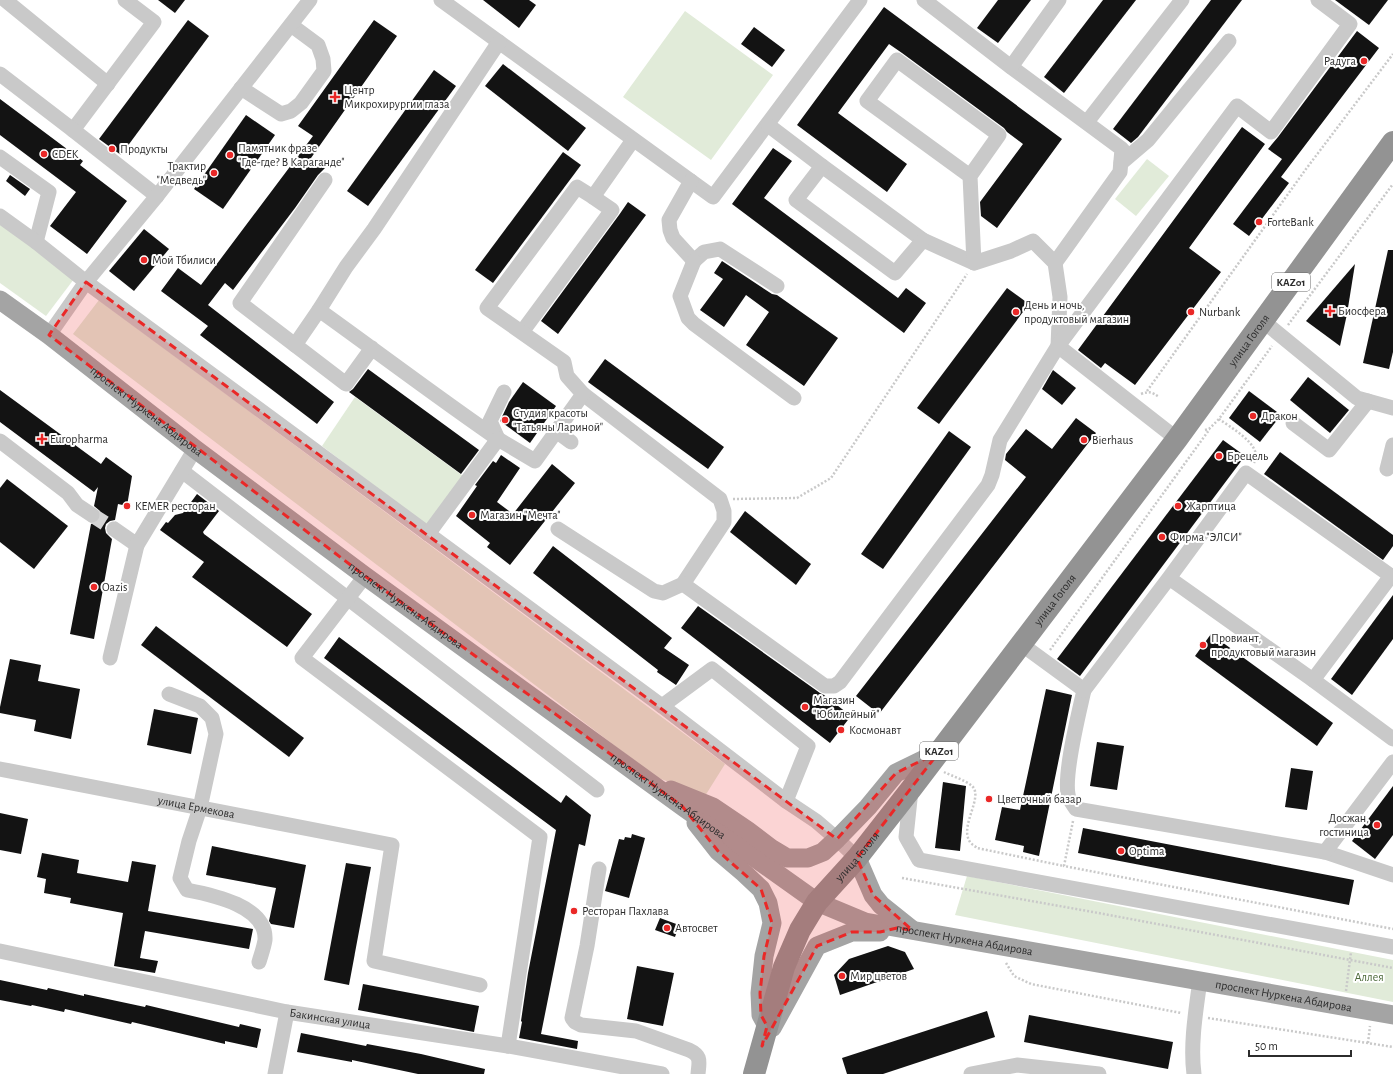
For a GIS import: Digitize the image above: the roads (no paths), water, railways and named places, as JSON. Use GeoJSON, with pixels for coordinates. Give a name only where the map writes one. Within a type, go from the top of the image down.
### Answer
{"type":"FeatureCollection","features":[{"type":"Feature","properties":{"kind":"highway","name":"улица Гоголя"},"geometry":{"type":"LineString","coordinates":[[754,1074],[784,966],[800,930],[817,902],[856,858],[911,789],[1177,439],[1393,142]]}},
{"type":"Feature","properties":{"kind":"main road","name":"проспект Нуркена Абдирова"},"geometry":{"type":"LineString","coordinates":[[0,300],[49,335],[195,449],[365,576],[651,784],[817,902],[865,922],[1393,1015]]}},
{"type":"Feature","properties":{"kind":"main road"},"geometry":{"type":"LineString","coordinates":[[651,784],[687,796],[713,807],[787,858],[808,858],[823,852],[837,839],[868,808],[896,773],[934,758]]}},
{"type":"Feature","properties":{"kind":"main road"},"geometry":{"type":"LineString","coordinates":[[682,806],[718,851],[744,872],[760,889],[768,903],[772,924],[764,956],[760,993],[764,1036]]}},
{"type":"Feature","properties":{"kind":"main road"},"geometry":{"type":"LineString","coordinates":[[856,858],[872,895],[904,929]]}},
{"type":"Feature","properties":{"kind":"main road"},"geometry":{"type":"LineString","coordinates":[[764,1036],[817,946],[852,932],[880,932],[904,929]]}},
{"type":"Feature","properties":{"kind":"street"},"geometry":{"type":"LineString","coordinates":[[5,0],[108,84]]}},
{"type":"Feature","properties":{"kind":"street"},"geometry":{"type":"LineString","coordinates":[[74,130],[154,22],[125,0]]}},
{"type":"Feature","properties":{"kind":"street"},"geometry":{"type":"LineString","coordinates":[[49,335],[86,282],[157,196],[310,0]]}},
{"type":"Feature","properties":{"kind":"street"},"geometry":{"type":"LineString","coordinates":[[441,0],[713,197],[860,0]]}},
{"type":"Feature","properties":{"kind":"street"},"geometry":{"type":"LineString","coordinates":[[1011,67],[1059,0]]}},
{"type":"Feature","properties":{"kind":"street"},"geometry":{"type":"LineString","coordinates":[[1087,122],[1182,0]]}},
{"type":"Feature","properties":{"kind":"street"},"geometry":{"type":"LineString","coordinates":[[683,584],[825,686],[834,686],[840,682],[988,485],[992,475],[1000,440],[1058,346],[1237,106],[1271,132],[1350,24],[1318,0]]}},
{"type":"Feature","properties":{"kind":"street"},"geometry":{"type":"LineString","coordinates":[[930,2],[1011,67],[1122,149],[1120,172],[1055,263]]}},
{"type":"Feature","properties":{"kind":"street"},"geometry":{"type":"LineString","coordinates":[[241,88],[281,114],[292,111],[301,103],[324,71],[323,59],[318,45],[291,25]]}},
{"type":"Feature","properties":{"kind":"street"},"geometry":{"type":"LineString","coordinates":[[1121,163],[1148,140],[1229,41]]}},
{"type":"Feature","properties":{"kind":"street"},"geometry":{"type":"LineString","coordinates":[[295,345],[346,268],[374,230],[499,42]]}},
{"type":"Feature","properties":{"kind":"street"},"geometry":{"type":"LineString","coordinates":[[970,176],[867,100],[897,60],[999,135],[970,176],[974,264]]}},
{"type":"Feature","properties":{"kind":"street"},"geometry":{"type":"LineString","coordinates":[[0,74],[157,196]]}},
{"type":"Feature","properties":{"kind":"street"},"geometry":{"type":"LineString","coordinates":[[768,125],[923,240],[974,264],[1011,251],[1033,241],[1055,263],[1060,297],[1058,346]]}},
{"type":"Feature","properties":{"kind":"street"},"geometry":{"type":"LineString","coordinates":[[593,197],[633,140]]}},
{"type":"Feature","properties":{"kind":"street"},"geometry":{"type":"LineString","coordinates":[[0,156],[49,192],[36,242]]}},
{"type":"Feature","properties":{"kind":"street"},"geometry":{"type":"LineString","coordinates":[[822,166],[796,200],[895,273],[923,240]]}},
{"type":"Feature","properties":{"kind":"street"},"geometry":{"type":"LineString","coordinates":[[325,180],[240,303],[346,384],[372,348]]}},
{"type":"Feature","properties":{"kind":"street"},"geometry":{"type":"LineString","coordinates":[[691,182],[669,220],[673,238],[694,261]]}},
{"type":"Feature","properties":{"kind":"street"},"geometry":{"type":"LineString","coordinates":[[522,332],[612,210],[577,187],[487,308],[564,362],[568,376],[583,394],[720,499],[724,511],[724,522],[683,584],[663,593],[654,591],[558,529]]}},
{"type":"Feature","properties":{"kind":"street"},"geometry":{"type":"LineString","coordinates":[[0,216],[36,242],[86,282],[662,706],[786,801],[816,822],[837,839],[856,858]]}},
{"type":"Feature","properties":{"kind":"street"},"geometry":{"type":"LineString","coordinates":[[777,286],[720,249],[704,252],[694,261],[680,296],[688,318],[694,324],[794,398]]}},
{"type":"Feature","properties":{"kind":"street"},"geometry":{"type":"LineString","coordinates":[[319,310],[441,400],[498,439],[535,461],[583,394]]}},
{"type":"Feature","properties":{"kind":"street"},"geometry":{"type":"LineString","coordinates":[[1262,322],[1357,398],[1393,408]]}},
{"type":"Feature","properties":{"kind":"street"},"geometry":{"type":"LineString","coordinates":[[1058,346],[1177,439]]}},
{"type":"Feature","properties":{"kind":"street"},"geometry":{"type":"LineString","coordinates":[[498,439],[490,421],[504,392]]}},
{"type":"Feature","properties":{"kind":"street"},"geometry":{"type":"LineString","coordinates":[[1293,423],[1330,450],[1368,401]]}},
{"type":"Feature","properties":{"kind":"street"},"geometry":{"type":"LineString","coordinates":[[556,431],[571,442]]}},
{"type":"Feature","properties":{"kind":"street"},"geometry":{"type":"LineString","coordinates":[[428,534],[498,439]]}},
{"type":"Feature","properties":{"kind":"street"},"geometry":{"type":"LineString","coordinates":[[0,441],[68,493],[77,504],[92,515]]}},
{"type":"Feature","properties":{"kind":"street"},"geometry":{"type":"LineString","coordinates":[[1387,469],[1393,445]]}},
{"type":"Feature","properties":{"kind":"street"},"geometry":{"type":"LineString","coordinates":[[110,658],[137,545],[195,449]]}},
{"type":"Feature","properties":{"kind":"street"},"geometry":{"type":"LineString","coordinates":[[182,471],[597,790]]}},
{"type":"Feature","properties":{"kind":"street"},"geometry":{"type":"LineString","coordinates":[[1313,680],[1392,575],[1246,473],[1084,690],[1071,755],[1067,785],[1069,798],[1076,809],[1325,852],[1393,875]]}},
{"type":"Feature","properties":{"kind":"street"},"geometry":{"type":"LineString","coordinates":[[114,528],[137,545]]}},
{"type":"Feature","properties":{"kind":"street"},"geometry":{"type":"LineString","coordinates":[[365,576],[302,658],[540,837],[508,1046]]}},
{"type":"Feature","properties":{"kind":"street"},"geometry":{"type":"LineString","coordinates":[[1169,578],[1313,680],[1393,739]]}},
{"type":"Feature","properties":{"kind":"street"},"geometry":{"type":"LineString","coordinates":[[1021,644],[1042,661],[1084,690]]}},
{"type":"Feature","properties":{"kind":"street"},"geometry":{"type":"LineString","coordinates":[[662,706],[712,669],[808,746],[786,801]]}},
{"type":"Feature","properties":{"kind":"street"},"geometry":{"type":"LineString","coordinates":[[169,694],[200,706],[212,718],[216,734],[200,808],[189,841],[180,878],[187,890],[214,896],[249,910],[262,924],[265,940],[259,962]]}},
{"type":"Feature","properties":{"kind":"street"},"geometry":{"type":"LineString","coordinates":[[1325,852],[1393,762]]}},
{"type":"Feature","properties":{"kind":"street","name":"улица Ермекова"},"geometry":{"type":"LineString","coordinates":[[0,770],[392,845],[374,961],[480,985]]}},
{"type":"Feature","properties":{"kind":"street"},"geometry":{"type":"LineString","coordinates":[[911,789],[906,837],[919,860],[1353,940],[1392,943]]}},
{"type":"Feature","properties":{"kind":"street"},"geometry":{"type":"LineString","coordinates":[[599,869],[587,946],[572,1018],[575,1022],[582,1025],[636,1031],[689,1050],[695,1053],[699,1059],[698,1074]]}},
{"type":"Feature","properties":{"kind":"street","name":"Бакинская улица"},"geometry":{"type":"LineString","coordinates":[[0,951],[287,1012],[508,1046],[662,1074]]}},
{"type":"Feature","properties":{"kind":"street"},"geometry":{"type":"LineString","coordinates":[[1194,1074],[1192,1063],[1200,980]]}},
{"type":"Feature","properties":{"kind":"street"},"geometry":{"type":"LineString","coordinates":[[275,1074],[287,1012]]}},
{"type":"Feature","properties":{"kind":"street"},"geometry":{"type":"LineString","coordinates":[[970,1074],[1017,1065],[1099,1074]]}},
{"type":"Feature","properties":{"kind":"tunnel"},"geometry":{"type":"LineString","coordinates":[[92,515],[114,529]]}},
{"type":"Feature","properties":{"kind":"place","name":"Радуга"},"geometry":{"type":"Point","coordinates":[1364,61]}},
{"type":"Feature","properties":{"kind":"place","name":"Центр Микрохирургии глаза"},"geometry":{"type":"Point","coordinates":[335,97]}},
{"type":"Feature","properties":{"kind":"place","name":"Продукты"},"geometry":{"type":"Point","coordinates":[112,149]}},
{"type":"Feature","properties":{"kind":"place","name":"CDEK"},"geometry":{"type":"Point","coordinates":[44,154]}},
{"type":"Feature","properties":{"kind":"place","name":"Памятник фразе \"Где-где? В Караганде\""},"geometry":{"type":"Point","coordinates":[230,155]}},
{"type":"Feature","properties":{"kind":"place","name":"Трактир \"Медведь\""},"geometry":{"type":"Point","coordinates":[214,173]}},
{"type":"Feature","properties":{"kind":"place","name":"ForteBank"},"geometry":{"type":"Point","coordinates":[1259,222]}},
{"type":"Feature","properties":{"kind":"place","name":"Мой Тбилиси"},"geometry":{"type":"Point","coordinates":[144,260]}},
{"type":"Feature","properties":{"kind":"place","name":"Биосфера"},"geometry":{"type":"Point","coordinates":[1330,311]}},
{"type":"Feature","properties":{"kind":"place","name":"День и ночь, продуктовый магазин"},"geometry":{"type":"Point","coordinates":[1016,312]}},
{"type":"Feature","properties":{"kind":"place","name":"Nurbank"},"geometry":{"type":"Point","coordinates":[1191,312]}},
{"type":"Feature","properties":{"kind":"place","name":"Дракон"},"geometry":{"type":"Point","coordinates":[1253,416]}},
{"type":"Feature","properties":{"kind":"place","name":"Студия красоты \"Татьяны Лариной\""},"geometry":{"type":"Point","coordinates":[505,420]}},
{"type":"Feature","properties":{"kind":"place","name":"Europharma"},"geometry":{"type":"Point","coordinates":[42,439]}},
{"type":"Feature","properties":{"kind":"place","name":"Bierhaus"},"geometry":{"type":"Point","coordinates":[1084,440]}},
{"type":"Feature","properties":{"kind":"place","name":"Брецель"},"geometry":{"type":"Point","coordinates":[1219,456]}},
{"type":"Feature","properties":{"kind":"place","name":"KEMER ресторан"},"geometry":{"type":"Point","coordinates":[127,506]}},
{"type":"Feature","properties":{"kind":"place","name":"Жарптица"},"geometry":{"type":"Point","coordinates":[1178,506]}},
{"type":"Feature","properties":{"kind":"place","name":"Магазин \"Мечта\""},"geometry":{"type":"Point","coordinates":[472,515]}},
{"type":"Feature","properties":{"kind":"place","name":"Фирма \"ЭЛСИ\""},"geometry":{"type":"Point","coordinates":[1162,537]}},
{"type":"Feature","properties":{"kind":"place","name":"Oazis"},"geometry":{"type":"Point","coordinates":[94,587]}},
{"type":"Feature","properties":{"kind":"place","name":"Провиант, продуктовый магазин"},"geometry":{"type":"Point","coordinates":[1203,645]}},
{"type":"Feature","properties":{"kind":"place","name":"Магазин \"Юбилейный\""},"geometry":{"type":"Point","coordinates":[805,707]}},
{"type":"Feature","properties":{"kind":"place","name":"Космонавт"},"geometry":{"type":"Point","coordinates":[841,730]}},
{"type":"Feature","properties":{"kind":"place","name":"Цветочный базар"},"geometry":{"type":"Point","coordinates":[989,799]}},
{"type":"Feature","properties":{"kind":"place","name":"Досжан, гостиница"},"geometry":{"type":"Point","coordinates":[1377,825]}},
{"type":"Feature","properties":{"kind":"place","name":"Optima"},"geometry":{"type":"Point","coordinates":[1121,851]}},
{"type":"Feature","properties":{"kind":"place","name":"Ресторан Пахлава"},"geometry":{"type":"Point","coordinates":[574,911]}},
{"type":"Feature","properties":{"kind":"place","name":"Автосвет"},"geometry":{"type":"Point","coordinates":[667,928]}},
{"type":"Feature","properties":{"kind":"place","name":"Мир цветов"},"geometry":{"type":"Point","coordinates":[842,976]}},
{"type":"Feature","properties":{"kind":"park label","name":"Аллея"},"geometry":{"type":"Point","coordinates":[1369,977]}}]}
